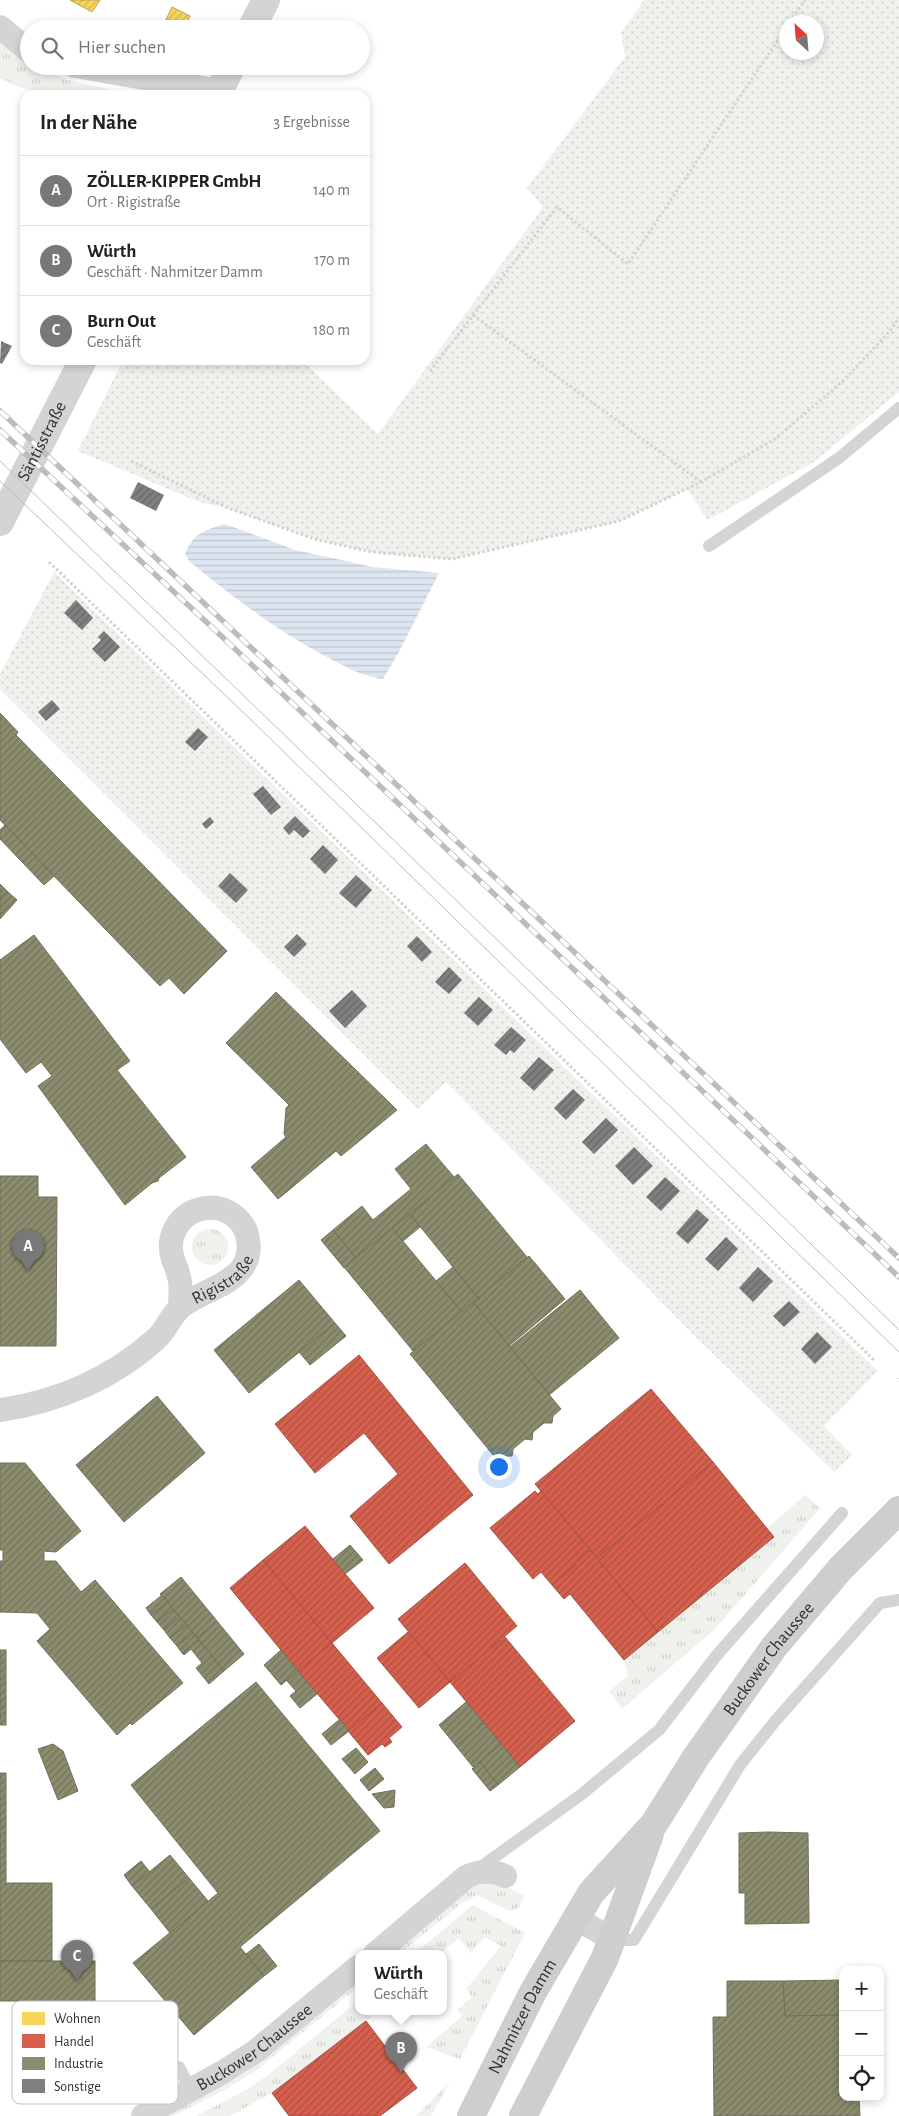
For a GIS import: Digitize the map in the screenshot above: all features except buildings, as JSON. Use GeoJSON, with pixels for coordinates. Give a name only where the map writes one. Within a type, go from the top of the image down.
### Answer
{"type":"FeatureCollection","features":[{"type":"Feature","properties":{"kind":"main road","name":"Buckower Chaussee"},"geometry":{"type":"LineString","coordinates":[[576,1918],[591,1893],[654,1824],[696,1757],[774,1647],[841,1568],[899,1510]]}},
{"type":"Feature","properties":{"kind":"main road","name":"Buckower Chaussee"},"geometry":{"type":"LineString","coordinates":[[623,1940],[654,1824]]}},
{"type":"Feature","properties":{"kind":"main road","name":"Nahmitzer Damm"},"geometry":{"type":"LineString","coordinates":[[471,2116],[533,1992],[576,1918]]}},
{"type":"Feature","properties":{"kind":"main road"},"geometry":{"type":"LineString","coordinates":[[523,2116],[623,1940]]}},
{"type":"Feature","properties":{"kind":"street"},"geometry":{"type":"LineString","coordinates":[[256,20],[266,0]]}},
{"type":"Feature","properties":{"kind":"street"},"geometry":{"type":"LineString","coordinates":[[0,27],[20,44]]}},
{"type":"Feature","properties":{"kind":"street"},"geometry":{"type":"LineString","coordinates":[[123,75],[202,90]]}},
{"type":"Feature","properties":{"kind":"street"},"geometry":{"type":"LineString","coordinates":[[220,90],[227,75]]}},
{"type":"Feature","properties":{"kind":"street","name":"Säntisstraße"},"geometry":{"type":"LineString","coordinates":[[0,522],[80,365]]}},
{"type":"Feature","properties":{"kind":"street","name":"Rigistraße"},"geometry":{"type":"LineString","coordinates":[[0,1410],[54,1398],[101,1378],[122,1366],[158,1338],[180,1307]]}},
{"type":"Feature","properties":{"kind":"street"},"geometry":{"type":"LineString","coordinates":[[380,1950],[466,1877],[484,1871],[505,1876]]}},
{"type":"Feature","properties":{"kind":"street"},"geometry":{"type":"LineString","coordinates":[[576,1918],[623,1940]]}},
{"type":"Feature","properties":{"kind":"street","name":"Buckower Chaussee"},"geometry":{"type":"LineString","coordinates":[[178,2097],[256,2051],[355,1970]]}},
{"type":"Feature","properties":{"kind":"street","name":"Buckower Chaussee"},"geometry":{"type":"LineString","coordinates":[[143,2116],[165,2104]]}},
{"type":"Feature","properties":{"kind":"lane"},"geometry":{"type":"LineString","coordinates":[[709,546],[839,458],[899,408]]}},
{"type":"Feature","properties":{"kind":"lane"},"geometry":{"type":"LineString","coordinates":[[466,1877],[582,1794],[659,1730],[718,1656],[842,1513]]}},
{"type":"Feature","properties":{"kind":"lane"},"geometry":{"type":"LineString","coordinates":[[623,1940],[740,1765],[776,1720],[880,1603],[899,1600]]}},
{"type":"Feature","properties":{"kind":"lane"},"geometry":{"type":"LineString","coordinates":[[179,2067],[191,2090]]}},
{"type":"Feature","properties":{"kind":"path"},"geometry":{"type":"LineString","coordinates":[[795,15],[805,0]]}},
{"type":"Feature","properties":{"kind":"path"},"geometry":{"type":"LineString","coordinates":[[430,371],[556,207],[628,264],[779,38]]}},
{"type":"Feature","properties":{"kind":"path"},"geometry":{"type":"LineString","coordinates":[[473,315],[701,482]]}},
{"type":"Feature","properties":{"kind":"path"},"geometry":{"type":"LineString","coordinates":[[131,461],[228,508],[314,539],[372,552],[452,559],[619,521],[701,482],[775,440],[842,382],[890,331],[899,318]]}},
{"type":"Feature","properties":{"kind":"path"},"geometry":{"type":"LineString","coordinates":[[50,562],[874,1360]]}},
{"type":"Feature","properties":{"kind":"green space"},"geometry":{"type":"Polygon","coordinates":[[[644,0],[899,0],[899,392],[814,462],[708,520],[687,489],[619,521],[452,559],[372,552],[314,539],[228,508],[199,502],[78,451],[121,365],[307,365],[378,434],[543,207],[527,188],[625,57],[621,33],[644,0]]]}},
{"type":"Feature","properties":{"kind":"green space"},"geometry":{"type":"Polygon","coordinates":[[[0,38],[20,55],[20,75],[56,75],[67,80],[113,90],[31,90],[16,86],[0,78],[0,38]]]}},
{"type":"Feature","properties":{"kind":"green space"},"geometry":{"type":"Polygon","coordinates":[[[54,572],[878,1371],[824,1426],[852,1455],[834,1472],[691,1332],[446,1082],[418,1109],[0,689],[0,674],[54,572]]]}},
{"type":"Feature","properties":{"kind":"green space"},"geometry":{"type":"Polygon","coordinates":[[[210,1229],[223,1234],[228,1247],[223,1260],[210,1265],[197,1260],[192,1247],[197,1234],[210,1229]]]}},
{"type":"Feature","properties":{"kind":"green space"},"geometry":{"type":"Polygon","coordinates":[[[805,1495],[820,1508],[809,1521],[714,1630],[622,1709],[609,1691],[628,1676],[624,1660],[774,1537],[767,1528],[805,1495]]]}},
{"type":"Feature","properties":{"kind":"green space"},"geometry":{"type":"Polygon","coordinates":[[[489,1882],[505,1886],[524,1896],[518,1909],[509,1911],[477,1895],[462,1903],[404,1950],[396,1950],[473,1886],[489,1882]]]}},
{"type":"Feature","properties":{"kind":"green space"},"geometry":{"type":"Polygon","coordinates":[[[473,1905],[525,1933],[460,2059],[426,2047],[462,2016],[457,2010],[472,1997],[466,1989],[501,1946],[485,1937],[471,1953],[459,1938],[444,1950],[419,1950],[473,1905]]]}},
{"type":"Feature","properties":{"kind":"green space"},"geometry":{"type":"Polygon","coordinates":[[[355,1984],[355,1989],[254,2072],[226,2089],[173,2116],[162,2116],[245,2073],[355,1984]]]}},
{"type":"Feature","properties":{"kind":"green space"},"geometry":{"type":"Polygon","coordinates":[[[355,2003],[355,2015],[370,2015],[371,2017],[272,2093],[230,2116],[196,2116],[250,2088],[355,2003]]]}},
{"type":"Feature","properties":{"kind":"green space"},"geometry":{"type":"Polygon","coordinates":[[[450,2082],[431,2116],[416,2116],[450,2082]]]}},
{"type":"Feature","properties":{"kind":"shaded area"},"geometry":{"type":"Polygon","coordinates":[[[225,524],[295,550],[373,567],[439,573],[383,679],[352,670],[305,645],[255,612],[190,562],[185,554],[192,541],[200,533],[225,524]]]}},
{"type":"Feature","properties":{"kind":"tram line"},"geometry":{"type":"LineString","coordinates":[[0,461],[679,1115],[899,1330]]}},
{"type":"Feature","properties":{"kind":"tram line"},"geometry":{"type":"LineString","coordinates":[[0,481],[245,714],[899,1352]]}},
{"type":"Feature","properties":{"kind":"railway"},"geometry":{"type":"LineString","coordinates":[[0,411],[899,1258]]}},
{"type":"Feature","properties":{"kind":"railway"},"geometry":{"type":"LineString","coordinates":[[0,430],[216,631],[899,1277]]}},
{"type":"Feature","properties":{"kind":"place","name":"ZÖLLER-KIPPER GmbH"},"geometry":{"type":"Point","coordinates":[28,1271]}},
{"type":"Feature","properties":{"kind":"place","name":"Burn Out"},"geometry":{"type":"Point","coordinates":[77,1981]}},
{"type":"Feature","properties":{"kind":"place","name":"Würth"},"geometry":{"type":"Point","coordinates":[401,2073]}}]}
